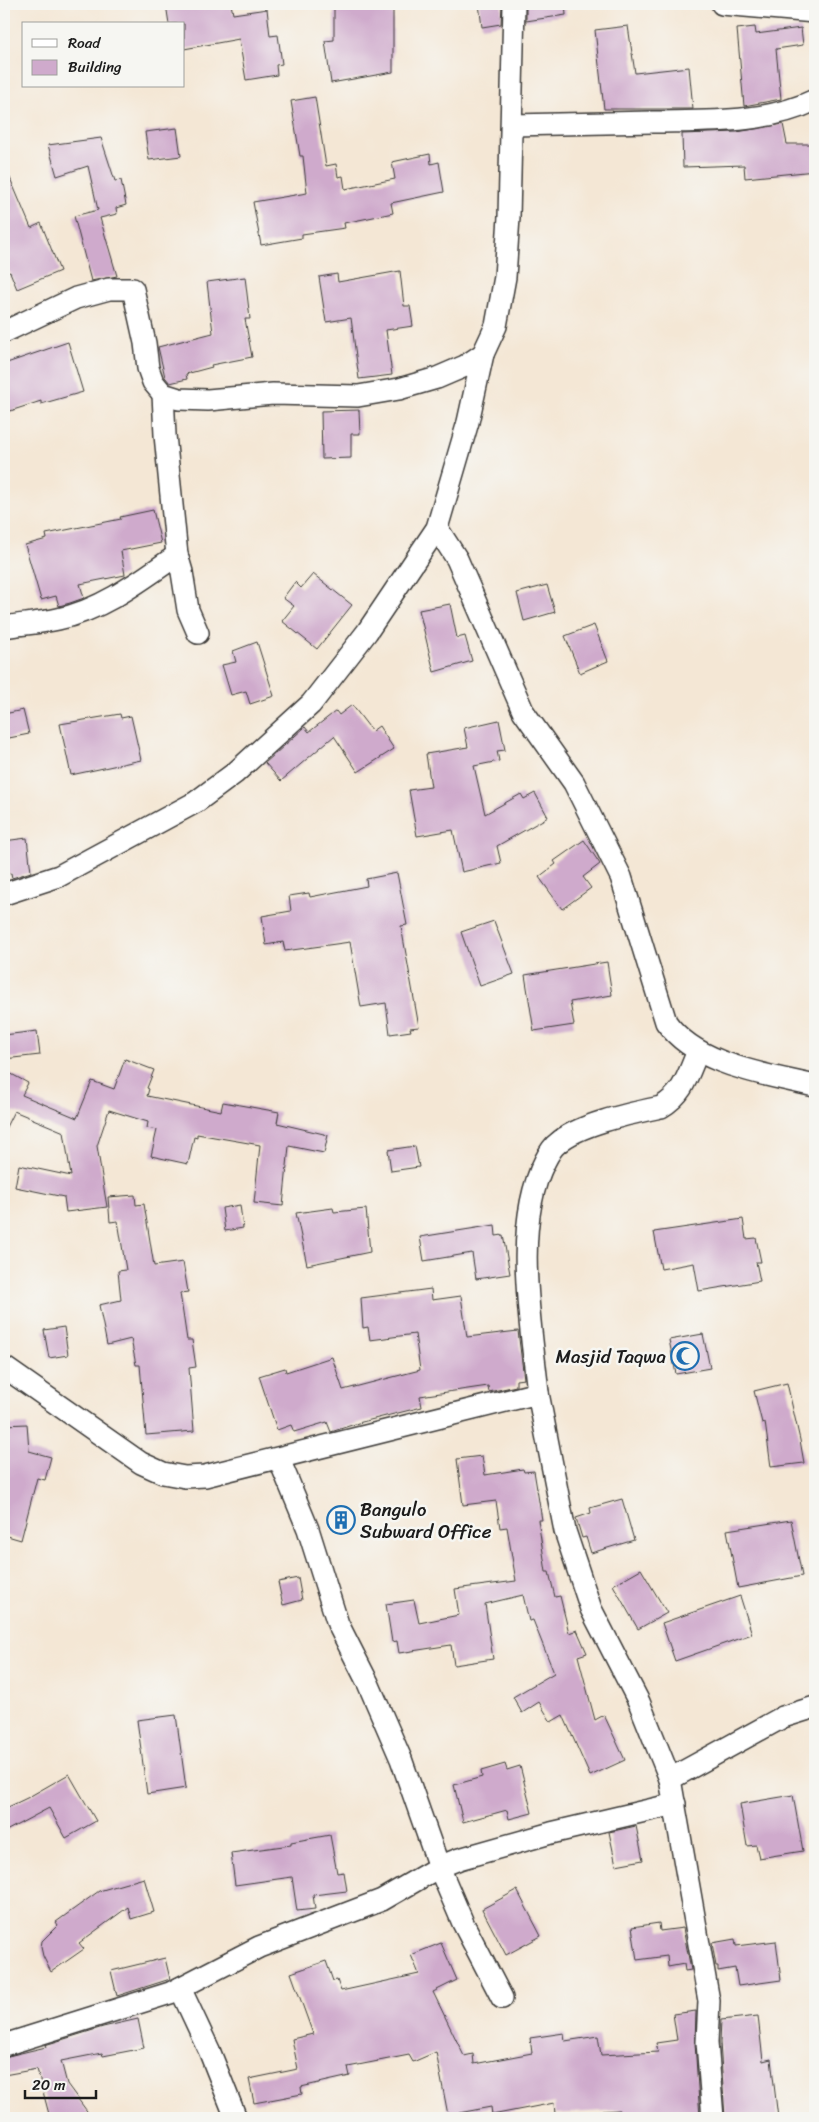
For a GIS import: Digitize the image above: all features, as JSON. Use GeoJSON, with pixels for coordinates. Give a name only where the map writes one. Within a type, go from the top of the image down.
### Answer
{"type":"FeatureCollection","features":[{"type":"Feature","properties":{"kind":"street"},"geometry":{"type":"LineString","coordinates":[[4,894],[59,876],[196,802],[235,773],[311,704],[334,677],[414,564],[437,528],[468,422],[483,354],[496,326],[505,276],[510,218],[514,4]]}},
{"type":"Feature","properties":{"kind":"street"},"geometry":{"type":"LineString","coordinates":[[722,4],[815,12]]}},
{"type":"Feature","properties":{"kind":"street"},"geometry":{"type":"LineString","coordinates":[[512,124],[713,120],[772,114],[802,107],[815,100]]}},
{"type":"Feature","properties":{"kind":"street"},"geometry":{"type":"LineString","coordinates":[[4,332],[76,298],[109,289],[133,289],[144,334],[148,368],[154,382],[163,394],[165,435],[177,555],[182,572],[188,610],[198,633]]}},
{"type":"Feature","properties":{"kind":"street"},"geometry":{"type":"LineString","coordinates":[[163,394],[178,399],[208,400],[273,394],[358,396],[399,390],[437,378],[465,366],[483,354]]}},
{"type":"Feature","properties":{"kind":"street"},"geometry":{"type":"LineString","coordinates":[[437,528],[457,559],[523,711],[574,783],[622,877],[666,1022],[679,1037],[698,1052],[716,1060],[815,1086]]}},
{"type":"Feature","properties":{"kind":"street"},"geometry":{"type":"LineString","coordinates":[[4,627],[59,619],[100,604],[134,585],[177,555]]}},
{"type":"Feature","properties":{"kind":"street"},"geometry":{"type":"LineString","coordinates":[[698,1052],[679,1094],[670,1102],[661,1107],[576,1130],[557,1143],[537,1177],[530,1208],[527,1235],[528,1305],[538,1393],[565,1531],[591,1610],[639,1702],[670,1779],[708,2001],[707,2042],[713,2118]]}},
{"type":"Feature","properties":{"kind":"street"},"geometry":{"type":"LineString","coordinates":[[4,1367],[141,1464],[163,1473],[185,1477],[205,1476],[279,1459],[538,1393]]}},
{"type":"Feature","properties":{"kind":"street"},"geometry":{"type":"LineString","coordinates":[[279,1459],[308,1529],[338,1624],[368,1683],[402,1759],[439,1867],[463,1923],[502,1998]]}},
{"type":"Feature","properties":{"kind":"street"},"geometry":{"type":"LineString","coordinates":[[670,1779],[783,1717],[815,1707]]}},
{"type":"Feature","properties":{"kind":"street"},"geometry":{"type":"LineString","coordinates":[[4,2045],[151,2000],[180,1988],[259,1947],[382,1900],[439,1867],[460,1859],[551,1833],[675,1804]]}},
{"type":"Feature","properties":{"kind":"street"},"geometry":{"type":"LineString","coordinates":[[180,1988],[209,2050],[236,2118]]}},
{"type":"Feature","properties":{"kind":"building"},"geometry":{"type":"Polygon","coordinates":[[[166,4],[231,4],[233,14],[267,9],[270,36],[278,35],[282,64],[276,65],[277,75],[246,80],[239,39],[185,49],[185,22],[169,22],[166,4]]]}},
{"type":"Feature","properties":{"kind":"building"},"geometry":{"type":"Polygon","coordinates":[[[340,4],[393,4],[393,72],[331,83],[325,41],[334,40],[334,8],[340,8],[340,4]]]}},
{"type":"Feature","properties":{"kind":"building"},"geometry":{"type":"Polygon","coordinates":[[[479,4],[502,4],[501,24],[482,27],[479,4]]]}},
{"type":"Feature","properties":{"kind":"building"},"geometry":{"type":"Polygon","coordinates":[[[526,4],[565,4],[566,15],[526,21],[526,4]]]}},
{"type":"Feature","properties":{"kind":"building"},"geometry":{"type":"Polygon","coordinates":[[[628,26],[635,73],[689,67],[693,109],[604,109],[595,30],[628,26]]]}},
{"type":"Feature","properties":{"kind":"building"},"geometry":{"type":"Polygon","coordinates":[[[755,27],[756,34],[801,28],[803,45],[776,49],[781,99],[744,106],[737,29],[755,27]]]}},
{"type":"Feature","properties":{"kind":"building"},"geometry":{"type":"Polygon","coordinates":[[[315,97],[326,166],[336,164],[338,177],[343,176],[345,189],[395,179],[392,162],[430,154],[431,164],[439,162],[444,192],[391,203],[393,213],[344,223],[345,228],[302,234],[302,238],[261,245],[253,202],[307,193],[303,156],[300,156],[291,101],[315,97]]]}},
{"type":"Feature","properties":{"kind":"building"},"geometry":{"type":"Polygon","coordinates":[[[783,124],[787,144],[815,144],[815,171],[745,178],[744,165],[683,167],[682,134],[737,132],[783,124]]]}},
{"type":"Feature","properties":{"kind":"building"},"geometry":{"type":"Polygon","coordinates":[[[177,128],[181,156],[149,160],[145,132],[177,128]]]}},
{"type":"Feature","properties":{"kind":"building"},"geometry":{"type":"Polygon","coordinates":[[[101,138],[115,181],[121,180],[126,205],[116,208],[117,214],[100,218],[117,276],[91,281],[74,216],[98,210],[88,166],[57,176],[48,145],[101,138]]]}},
{"type":"Feature","properties":{"kind":"building"},"geometry":{"type":"Polygon","coordinates":[[[4,164],[31,228],[41,223],[60,271],[17,289],[10,272],[4,274],[4,164]]]}},
{"type":"Feature","properties":{"kind":"building"},"geometry":{"type":"Polygon","coordinates":[[[400,271],[404,306],[410,306],[413,326],[386,330],[392,375],[359,379],[351,318],[326,322],[319,277],[337,274],[338,282],[400,271]]]}},
{"type":"Feature","properties":{"kind":"building"},"geometry":{"type":"Polygon","coordinates":[[[245,277],[250,319],[245,319],[252,357],[211,365],[212,367],[186,374],[187,379],[170,383],[165,377],[158,347],[213,333],[207,282],[245,277]]]}},
{"type":"Feature","properties":{"kind":"building"},"geometry":{"type":"Polygon","coordinates":[[[68,342],[83,392],[41,404],[41,401],[4,413],[4,364],[68,342]]]}},
{"type":"Feature","properties":{"kind":"building"},"geometry":{"type":"Polygon","coordinates":[[[359,410],[360,434],[351,434],[351,458],[322,459],[321,411],[359,410]]]}},
{"type":"Feature","properties":{"kind":"building"},"geometry":{"type":"Polygon","coordinates":[[[153,510],[161,543],[121,551],[125,575],[80,584],[84,598],[70,603],[59,606],[56,596],[41,600],[25,545],[47,539],[46,534],[121,519],[120,517],[153,510]]]}},
{"type":"Feature","properties":{"kind":"building"},"geometry":{"type":"Polygon","coordinates":[[[313,574],[352,605],[317,649],[282,621],[294,606],[283,598],[295,582],[301,588],[313,574]]]}},
{"type":"Feature","properties":{"kind":"building"},"geometry":{"type":"Polygon","coordinates":[[[547,585],[555,612],[524,621],[517,593],[547,585]]]}},
{"type":"Feature","properties":{"kind":"building"},"geometry":{"type":"Polygon","coordinates":[[[450,604],[457,638],[465,636],[472,661],[434,672],[419,610],[450,604]]]}},
{"type":"Feature","properties":{"kind":"building"},"geometry":{"type":"Polygon","coordinates":[[[594,625],[608,661],[580,673],[565,636],[594,625]]]}},
{"type":"Feature","properties":{"kind":"building"},"geometry":{"type":"Polygon","coordinates":[[[257,642],[274,696],[250,704],[246,691],[231,695],[222,665],[236,662],[233,651],[257,642]]]}},
{"type":"Feature","properties":{"kind":"building"},"geometry":{"type":"Polygon","coordinates":[[[352,705],[372,731],[379,726],[394,749],[358,772],[334,736],[281,781],[265,763],[305,727],[309,732],[336,711],[339,715],[352,705]]]}},
{"type":"Feature","properties":{"kind":"building"},"geometry":{"type":"Polygon","coordinates":[[[23,710],[29,734],[4,739],[4,714],[23,710]]]}},
{"type":"Feature","properties":{"kind":"building"},"geometry":{"type":"Polygon","coordinates":[[[120,714],[121,718],[131,716],[141,760],[71,775],[60,724],[120,714]]]}},
{"type":"Feature","properties":{"kind":"building"},"geometry":{"type":"Polygon","coordinates":[[[499,720],[505,750],[497,751],[499,761],[474,766],[485,814],[521,794],[524,799],[535,793],[548,817],[497,846],[501,863],[462,872],[453,830],[417,836],[409,790],[431,787],[426,754],[468,747],[464,728],[499,720]]]}},
{"type":"Feature","properties":{"kind":"building"},"geometry":{"type":"Polygon","coordinates":[[[27,838],[31,872],[12,878],[11,873],[4,875],[4,841],[27,838]]]}},
{"type":"Feature","properties":{"kind":"building"},"geometry":{"type":"Polygon","coordinates":[[[584,840],[600,864],[583,877],[591,888],[562,909],[539,877],[556,864],[554,861],[584,840]]]}},
{"type":"Feature","properties":{"kind":"building"},"geometry":{"type":"Polygon","coordinates":[[[397,873],[407,925],[401,926],[419,1027],[410,1028],[411,1031],[390,1034],[386,1003],[361,1007],[350,942],[285,951],[283,942],[266,945],[262,916],[291,911],[289,896],[309,893],[310,897],[367,886],[366,879],[397,873]]]}},
{"type":"Feature","properties":{"kind":"building"},"geometry":{"type":"Polygon","coordinates":[[[494,921],[514,974],[480,986],[461,932],[494,921]]]}},
{"type":"Feature","properties":{"kind":"building"},"geometry":{"type":"Polygon","coordinates":[[[607,962],[612,995],[570,1002],[574,1025],[534,1031],[525,975],[607,962]]]}},
{"type":"Feature","properties":{"kind":"building"},"geometry":{"type":"Polygon","coordinates":[[[37,1031],[40,1055],[4,1059],[4,1035],[37,1031]]]}},
{"type":"Feature","properties":{"kind":"building"},"geometry":{"type":"Polygon","coordinates":[[[125,1059],[154,1070],[147,1088],[149,1089],[147,1096],[221,1111],[223,1102],[279,1112],[277,1123],[328,1135],[324,1153],[289,1146],[283,1206],[254,1203],[260,1145],[197,1134],[197,1138],[194,1137],[188,1164],[151,1156],[157,1130],[147,1128],[148,1122],[109,1110],[97,1146],[107,1207],[66,1212],[64,1197],[15,1187],[19,1165],[71,1176],[64,1132],[14,1111],[4,1131],[4,1070],[28,1083],[22,1095],[77,1118],[92,1081],[114,1089],[125,1059]]]}},
{"type":"Feature","properties":{"kind":"building"},"geometry":{"type":"Polygon","coordinates":[[[415,1146],[419,1167],[391,1171],[388,1150],[415,1146]]]}},
{"type":"Feature","properties":{"kind":"building"},"geometry":{"type":"Polygon","coordinates":[[[135,1195],[136,1205],[144,1204],[154,1266],[183,1262],[188,1292],[180,1293],[187,1340],[192,1340],[196,1367],[189,1368],[194,1431],[146,1435],[140,1365],[136,1365],[131,1339],[107,1345],[99,1305],[121,1300],[118,1271],[126,1270],[118,1221],[110,1222],[108,1197],[135,1195]]]}},
{"type":"Feature","properties":{"kind":"building"},"geometry":{"type":"Polygon","coordinates":[[[240,1205],[243,1228],[225,1231],[222,1208],[240,1205]]]}},
{"type":"Feature","properties":{"kind":"building"},"geometry":{"type":"Polygon","coordinates":[[[333,1208],[334,1212],[366,1209],[370,1252],[307,1265],[296,1213],[333,1208]]]}},
{"type":"Feature","properties":{"kind":"building"},"geometry":{"type":"Polygon","coordinates":[[[743,1219],[746,1239],[756,1238],[761,1262],[756,1262],[760,1281],[699,1291],[694,1263],[661,1269],[654,1232],[743,1219]]]}},
{"type":"Feature","properties":{"kind":"building"},"geometry":{"type":"Polygon","coordinates":[[[495,1225],[496,1236],[503,1235],[510,1274],[476,1279],[472,1253],[424,1261],[420,1237],[495,1225]]]}},
{"type":"Feature","properties":{"kind":"building"},"geometry":{"type":"Polygon","coordinates":[[[431,1289],[432,1300],[461,1296],[467,1337],[518,1331],[524,1379],[516,1380],[516,1386],[489,1392],[488,1386],[420,1396],[422,1407],[358,1423],[331,1432],[327,1422],[294,1432],[291,1425],[277,1430],[259,1376],[285,1368],[286,1372],[332,1357],[343,1390],[420,1370],[415,1334],[370,1340],[368,1327],[363,1328],[361,1298],[431,1289]]]}},
{"type":"Feature","properties":{"kind":"building"},"geometry":{"type":"Polygon","coordinates":[[[64,1327],[68,1355],[49,1358],[44,1330],[64,1327]]]}},
{"type":"Feature","properties":{"kind":"building"},"geometry":{"type":"Polygon","coordinates":[[[703,1334],[710,1368],[676,1374],[669,1340],[703,1334]]]}},
{"type":"Feature","properties":{"kind":"building"},"geometry":{"type":"Polygon","coordinates":[[[787,1383],[804,1463],[771,1467],[765,1422],[762,1423],[754,1391],[787,1383]]]}},
{"type":"Feature","properties":{"kind":"building"},"geometry":{"type":"Polygon","coordinates":[[[27,1424],[29,1451],[51,1457],[45,1480],[37,1478],[21,1540],[4,1535],[4,1425],[27,1424]]]}},
{"type":"Feature","properties":{"kind":"building"},"geometry":{"type":"Polygon","coordinates":[[[482,1456],[485,1475],[523,1469],[524,1472],[534,1471],[542,1520],[538,1520],[546,1572],[549,1572],[555,1597],[560,1596],[569,1633],[577,1630],[587,1653],[578,1656],[595,1720],[604,1715],[625,1760],[590,1776],[563,1715],[551,1722],[539,1702],[522,1713],[513,1697],[554,1673],[533,1620],[529,1621],[523,1595],[485,1604],[493,1659],[454,1665],[451,1645],[399,1653],[397,1641],[392,1642],[386,1604],[414,1600],[419,1623],[459,1615],[455,1589],[516,1581],[507,1527],[500,1528],[496,1501],[463,1505],[457,1459],[482,1456]]]}},
{"type":"Feature","properties":{"kind":"building"},"geometry":{"type":"Polygon","coordinates":[[[622,1499],[634,1540],[591,1553],[586,1537],[582,1538],[576,1518],[591,1513],[590,1508],[622,1499]]]}},
{"type":"Feature","properties":{"kind":"building"},"geometry":{"type":"Polygon","coordinates":[[[791,1520],[802,1576],[738,1588],[727,1530],[791,1520]]]}},
{"type":"Feature","properties":{"kind":"building"},"geometry":{"type":"Polygon","coordinates":[[[641,1569],[667,1613],[638,1629],[613,1585],[641,1569]]]}},
{"type":"Feature","properties":{"kind":"building"},"geometry":{"type":"Polygon","coordinates":[[[298,1578],[302,1600],[283,1605],[278,1582],[298,1578]]]}},
{"type":"Feature","properties":{"kind":"building"},"geometry":{"type":"Polygon","coordinates":[[[740,1596],[752,1634],[675,1661],[662,1623],[740,1596]]]}},
{"type":"Feature","properties":{"kind":"building"},"geometry":{"type":"Polygon","coordinates":[[[176,1715],[186,1788],[147,1794],[137,1720],[176,1715]]]}},
{"type":"Feature","properties":{"kind":"building"},"geometry":{"type":"Polygon","coordinates":[[[505,1764],[507,1770],[520,1766],[532,1813],[509,1819],[507,1810],[463,1822],[454,1785],[482,1777],[481,1771],[505,1764]]]}},
{"type":"Feature","properties":{"kind":"building"},"geometry":{"type":"Polygon","coordinates":[[[69,1774],[96,1821],[66,1838],[49,1808],[4,1832],[4,1809],[69,1774]]]}},
{"type":"Feature","properties":{"kind":"building"},"geometry":{"type":"Polygon","coordinates":[[[793,1795],[803,1851],[759,1858],[756,1845],[747,1846],[740,1804],[793,1795]]]}},
{"type":"Feature","properties":{"kind":"building"},"geometry":{"type":"Polygon","coordinates":[[[636,1826],[643,1860],[616,1865],[609,1832],[636,1826]]]}},
{"type":"Feature","properties":{"kind":"building"},"geometry":{"type":"Polygon","coordinates":[[[330,1835],[337,1873],[344,1872],[347,1891],[313,1895],[315,1909],[297,1911],[292,1877],[235,1885],[231,1853],[291,1845],[291,1842],[330,1835]]]}},
{"type":"Feature","properties":{"kind":"building"},"geometry":{"type":"Polygon","coordinates":[[[144,1878],[154,1912],[131,1919],[128,1907],[79,1943],[84,1949],[51,1972],[41,1947],[42,1941],[58,1925],[56,1922],[99,1891],[144,1878]]]}},
{"type":"Feature","properties":{"kind":"building"},"geometry":{"type":"Polygon","coordinates":[[[517,1890],[541,1936],[506,1955],[482,1909],[517,1890]]]}},
{"type":"Feature","properties":{"kind":"building"},"geometry":{"type":"Polygon","coordinates":[[[659,1923],[660,1931],[683,1928],[691,1970],[685,1971],[684,1964],[668,1967],[667,1956],[637,1960],[632,1927],[659,1923]]]}},
{"type":"Feature","properties":{"kind":"building"},"geometry":{"type":"Polygon","coordinates":[[[735,1939],[736,1946],[776,1941],[781,1980],[738,1986],[735,1968],[718,1971],[712,1943],[735,1939]]]}},
{"type":"Feature","properties":{"kind":"building"},"geometry":{"type":"Polygon","coordinates":[[[441,1943],[457,1980],[433,1992],[464,2056],[473,2054],[474,2064],[532,2053],[530,2038],[564,2033],[565,2041],[598,2036],[601,2055],[658,2052],[656,2043],[677,2040],[673,2014],[696,2011],[695,2043],[700,2118],[620,2118],[619,2110],[555,2114],[554,2103],[492,2115],[491,2107],[448,2115],[436,2052],[413,2062],[409,2055],[348,2067],[350,2076],[301,2087],[302,2094],[254,2103],[249,2079],[298,2069],[292,2039],[313,2034],[291,1973],[326,1961],[333,1981],[337,1980],[341,1991],[419,1974],[411,1955],[441,1943]]]}},
{"type":"Feature","properties":{"kind":"building"},"geometry":{"type":"Polygon","coordinates":[[[165,1958],[170,1979],[117,1996],[111,1971],[165,1958]]]}},
{"type":"Feature","properties":{"kind":"building"},"geometry":{"type":"Polygon","coordinates":[[[758,2016],[763,2061],[771,2059],[778,2118],[725,2118],[720,2042],[721,2020],[758,2016]]]}},
{"type":"Feature","properties":{"kind":"building"},"geometry":{"type":"Polygon","coordinates":[[[138,2019],[144,2048],[103,2056],[102,2053],[61,2061],[67,2084],[92,2118],[50,2118],[37,2069],[4,2075],[4,2057],[46,2047],[45,2045],[103,2027],[138,2019]]]}},
{"type":"Feature","properties":{"kind":"place","name":"Masjid Taqwa"},"geometry":{"type":"Point","coordinates":[685,1356]}},
{"type":"Feature","properties":{"kind":"place","name":"Bangulo Subward Office"},"geometry":{"type":"Point","coordinates":[341,1520]}}]}
